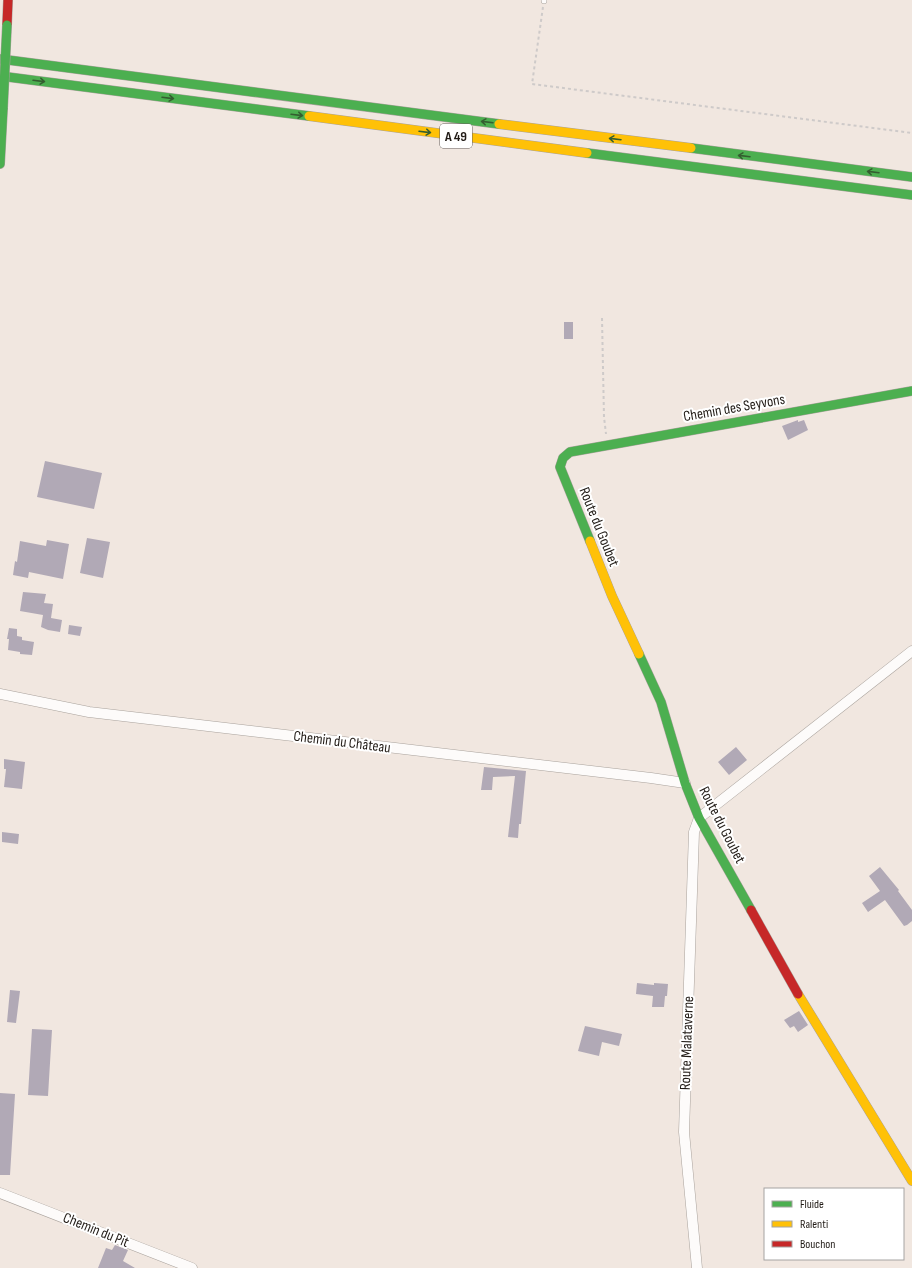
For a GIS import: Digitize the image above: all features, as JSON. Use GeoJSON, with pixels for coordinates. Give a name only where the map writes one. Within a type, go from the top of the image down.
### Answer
{"type":"FeatureCollection","features":[{"type":"Feature","properties":{"kind":"main road"},"geometry":{"type":"LineString","coordinates":[[0,164],[8,0]]}},
{"type":"Feature","properties":{"kind":"main road","name":"A 49"},"geometry":{"type":"LineString","coordinates":[[0,59],[912,177]]}},
{"type":"Feature","properties":{"kind":"main road","name":"A 49"},"geometry":{"type":"LineString","coordinates":[[0,76],[912,195]]}},
{"type":"Feature","properties":{"kind":"main road","name":"Chemin des Seyvons"},"geometry":{"type":"LineString","coordinates":[[563,458],[570,452],[912,391]]}},
{"type":"Feature","properties":{"kind":"main road","name":"Route du Goubet"},"geometry":{"type":"LineString","coordinates":[[563,458],[560,467],[612,596],[661,702],[685,783],[699,818],[786,973],[912,1181]]}},
{"type":"Feature","properties":{"kind":"street"},"geometry":{"type":"LineString","coordinates":[[699,818],[912,651]]}},
{"type":"Feature","properties":{"kind":"street","name":"Chemin du Château"},"geometry":{"type":"LineString","coordinates":[[0,694],[89,712],[685,783]]}},
{"type":"Feature","properties":{"kind":"street","name":"Route Malataverne"},"geometry":{"type":"LineString","coordinates":[[697,1268],[684,1132],[694,832],[699,818]]}},
{"type":"Feature","properties":{"kind":"street","name":"Chemin du Pit"},"geometry":{"type":"LineString","coordinates":[[0,1193],[192,1268]]}},
{"type":"Feature","properties":{"kind":"path"},"geometry":{"type":"LineString","coordinates":[[544,0],[532,84],[912,133]]}},
{"type":"Feature","properties":{"kind":"path"},"geometry":{"type":"LineString","coordinates":[[602,318],[604,417],[608,445]]}},
{"type":"Feature","properties":{"kind":"building"},"geometry":{"type":"Polygon","coordinates":[[[564,322],[573,322],[573,339],[564,339],[564,322]]]}},
{"type":"Feature","properties":{"kind":"building"},"geometry":{"type":"Polygon","coordinates":[[[798,420],[798,422],[804,420],[808,430],[788,440],[782,426],[798,420]]]}},
{"type":"Feature","properties":{"kind":"building"},"geometry":{"type":"Polygon","coordinates":[[[45,461],[102,473],[94,509],[37,497],[45,461]]]}},
{"type":"Feature","properties":{"kind":"building"},"geometry":{"type":"Polygon","coordinates":[[[87,538],[110,542],[103,578],[80,573],[87,538]]]}},
{"type":"Feature","properties":{"kind":"building"},"geometry":{"type":"Polygon","coordinates":[[[47,540],[69,544],[63,579],[29,572],[28,578],[13,575],[15,561],[17,562],[20,541],[46,546],[47,540]]]}},
{"type":"Feature","properties":{"kind":"building"},"geometry":{"type":"Polygon","coordinates":[[[23,592],[46,594],[44,603],[53,604],[51,618],[62,620],[60,632],[41,627],[43,615],[20,611],[23,592]]]}},
{"type":"Feature","properties":{"kind":"building"},"geometry":{"type":"Polygon","coordinates":[[[69,625],[82,627],[80,636],[68,634],[69,625]]]}},
{"type":"Feature","properties":{"kind":"building"},"geometry":{"type":"Polygon","coordinates":[[[9,628],[17,629],[17,636],[22,637],[22,640],[34,642],[32,655],[20,654],[20,652],[8,650],[9,639],[7,639],[9,628]]]}},
{"type":"Feature","properties":{"kind":"building"},"geometry":{"type":"Polygon","coordinates":[[[736,747],[747,760],[729,775],[718,762],[736,747]]]}},
{"type":"Feature","properties":{"kind":"building"},"geometry":{"type":"Polygon","coordinates":[[[4,759],[25,762],[22,789],[4,787],[6,769],[4,769],[4,759]]]}},
{"type":"Feature","properties":{"kind":"building"},"geometry":{"type":"Polygon","coordinates":[[[484,767],[526,771],[521,824],[519,824],[518,838],[508,837],[515,776],[493,777],[492,790],[481,790],[484,767]]]}},
{"type":"Feature","properties":{"kind":"building"},"geometry":{"type":"Polygon","coordinates":[[[2,832],[19,834],[18,844],[2,842],[2,832]]]}},
{"type":"Feature","properties":{"kind":"building"},"geometry":{"type":"Polygon","coordinates":[[[880,867],[899,890],[898,891],[912,910],[912,921],[907,925],[904,926],[885,900],[868,912],[862,903],[880,891],[869,876],[880,867]]]}},
{"type":"Feature","properties":{"kind":"building"},"geometry":{"type":"Polygon","coordinates":[[[637,983],[654,985],[654,983],[668,984],[664,1007],[652,1007],[653,996],[636,994],[637,983]]]}},
{"type":"Feature","properties":{"kind":"building"},"geometry":{"type":"Polygon","coordinates":[[[10,990],[20,991],[16,1023],[7,1022],[10,990]]]}},
{"type":"Feature","properties":{"kind":"building"},"geometry":{"type":"Polygon","coordinates":[[[799,1011],[808,1025],[798,1032],[794,1026],[790,1028],[784,1020],[799,1011]]]}},
{"type":"Feature","properties":{"kind":"building"},"geometry":{"type":"Polygon","coordinates":[[[585,1026],[622,1034],[619,1046],[602,1042],[599,1056],[578,1051],[585,1026]]]}},
{"type":"Feature","properties":{"kind":"building"},"geometry":{"type":"Polygon","coordinates":[[[32,1029],[52,1030],[48,1096],[28,1095],[32,1029]]]}},
{"type":"Feature","properties":{"kind":"building"},"geometry":{"type":"Polygon","coordinates":[[[0,1093],[15,1094],[10,1175],[0,1175],[0,1093]]]}},
{"type":"Feature","properties":{"kind":"building"},"geometry":{"type":"Polygon","coordinates":[[[115,1245],[128,1250],[123,1261],[135,1268],[98,1268],[106,1248],[112,1250],[115,1245]]]}},
{"type":"Feature","properties":{"kind":"traffic: fast"},"geometry":{"type":"LineString","coordinates":[[3,108],[7,25]]}},
{"type":"Feature","properties":{"kind":"traffic: fast"},"geometry":{"type":"LineString","coordinates":[[0,59],[499,124]]}},
{"type":"Feature","properties":{"kind":"traffic: fast"},"geometry":{"type":"LineString","coordinates":[[0,76],[309,116]]}},
{"type":"Feature","properties":{"kind":"traffic: fast"},"geometry":{"type":"LineString","coordinates":[[0,164],[3,108]]}},
{"type":"Feature","properties":{"kind":"traffic: fast"},"geometry":{"type":"LineString","coordinates":[[691,148],[912,177]]}},
{"type":"Feature","properties":{"kind":"traffic: fast"},"geometry":{"type":"LineString","coordinates":[[587,153],[912,195]]}},
{"type":"Feature","properties":{"kind":"traffic: fast"},"geometry":{"type":"LineString","coordinates":[[590,541],[560,467],[563,458],[570,452],[912,391]]}},
{"type":"Feature","properties":{"kind":"traffic: fast"},"geometry":{"type":"LineString","coordinates":[[639,654],[661,702],[685,783],[699,818],[751,910]]}},
{"type":"Feature","properties":{"kind":"traffic: slow"},"geometry":{"type":"LineString","coordinates":[[309,116],[587,153]]}},
{"type":"Feature","properties":{"kind":"traffic: slow"},"geometry":{"type":"LineString","coordinates":[[499,124],[691,148]]}},
{"type":"Feature","properties":{"kind":"traffic: slow"},"geometry":{"type":"LineString","coordinates":[[590,541],[612,596],[639,654]]}},
{"type":"Feature","properties":{"kind":"traffic: slow"},"geometry":{"type":"LineString","coordinates":[[798,994],[912,1181]]}},
{"type":"Feature","properties":{"kind":"traffic: jam"},"geometry":{"type":"LineString","coordinates":[[7,25],[8,0]]}},
{"type":"Feature","properties":{"kind":"traffic: jam"},"geometry":{"type":"LineString","coordinates":[[751,910],[798,994]]}}]}
